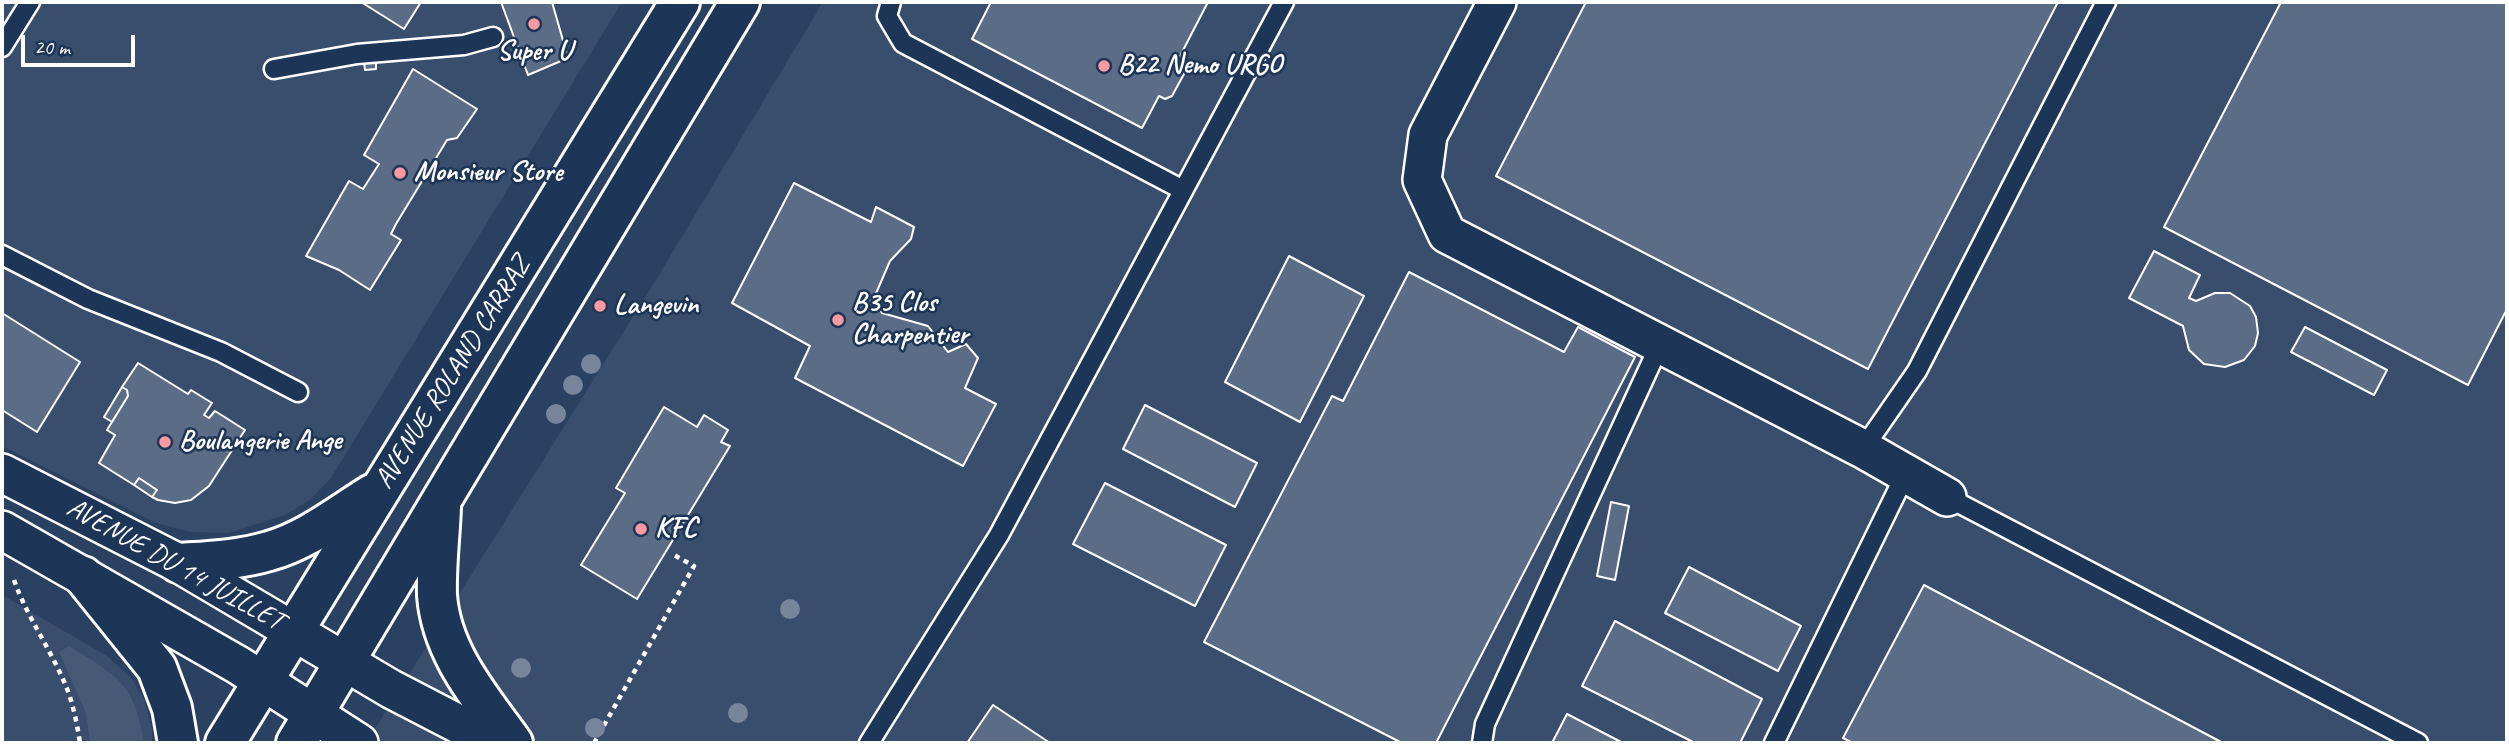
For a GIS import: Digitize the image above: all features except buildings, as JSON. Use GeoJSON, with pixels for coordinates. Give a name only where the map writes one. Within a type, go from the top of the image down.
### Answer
{"type":"FeatureCollection","features":[{"type":"Feature","properties":{"kind":"main road","name":"AVENUE ROLAND CARRAZ"},"geometry":{"type":"LineString","coordinates":[[225,743],[680,2]]}},
{"type":"Feature","properties":{"kind":"main road","name":"AVENUE ROLAND CARRAZ"},"geometry":{"type":"LineString","coordinates":[[305,728],[740,2]]}},
{"type":"Feature","properties":{"kind":"main road"},"geometry":{"type":"LineString","coordinates":[[178,563],[236,559],[271,551],[302,537],[380,489]]}},
{"type":"Feature","properties":{"kind":"main road"},"geometry":{"type":"LineString","coordinates":[[441,503],[437,596],[446,636],[459,667],[513,743]]}},
{"type":"Feature","properties":{"kind":"main road"},"geometry":{"type":"LineString","coordinates":[[83,576],[157,668],[173,708],[178,743]]}},
{"type":"Feature","properties":{"kind":"street"},"geometry":{"type":"LineString","coordinates":[[1497,2],[1428,135],[1422,180],[1447,234],[1863,449],[1947,497]]}},
{"type":"Feature","properties":{"kind":"street","name":"AVENUE DU 14 JUILLET"},"geometry":{"type":"LineString","coordinates":[[2,473],[178,563],[346,661],[495,743]]}},
{"type":"Feature","properties":{"kind":"street","name":"AVENUE DU 14 JUILLET"},"geometry":{"type":"LineString","coordinates":[[2,530],[263,681],[305,728],[359,743]]}},
{"type":"Feature","properties":{"kind":"lane"},"geometry":{"type":"LineString","coordinates":[[2,47],[30,2]]}},
{"type":"Feature","properties":{"kind":"lane"},"geometry":{"type":"LineString","coordinates":[[891,2],[887,16],[903,43],[1183,190]]}},
{"type":"Feature","properties":{"kind":"lane"},"geometry":{"type":"LineString","coordinates":[[869,743],[999,535],[1284,2]]}},
{"type":"Feature","properties":{"kind":"lane"},"geometry":{"type":"LineString","coordinates":[[1863,449],[1917,371],[2106,2]]}},
{"type":"Feature","properties":{"kind":"lane"},"geometry":{"type":"LineString","coordinates":[[274,69],[357,54],[464,45],[493,37]]}},
{"type":"Feature","properties":{"kind":"lane"},"geometry":{"type":"LineString","coordinates":[[2,255],[88,299],[220,352],[298,392]]}},
{"type":"Feature","properties":{"kind":"lane"},"geometry":{"type":"LineString","coordinates":[[1482,743],[1485,724],[1660,344]]}},
{"type":"Feature","properties":{"kind":"lane"},"geometry":{"type":"LineString","coordinates":[[1773,743],[1906,473]]}},
{"type":"Feature","properties":{"kind":"lane"},"geometry":{"type":"LineString","coordinates":[[1947,497],[2418,743]]}},
{"type":"Feature","properties":{"kind":"path"},"geometry":{"type":"LineString","coordinates":[[594,743],[694,566],[674,555]]}},
{"type":"Feature","properties":{"kind":"path"},"geometry":{"type":"LineString","coordinates":[[10,570],[26,614],[42,636],[66,686],[80,743]]}},
{"type":"Feature","properties":{"kind":"shaded area"},"geometry":{"type":"Polygon","coordinates":[[[2,2],[622,2],[331,478],[311,499],[285,515],[229,533],[191,532],[156,523],[2,446],[2,2]]]}},
{"type":"Feature","properties":{"kind":"shaded area"},"geometry":{"type":"Polygon","coordinates":[[[823,2],[2507,2],[2507,743],[366,743],[654,283],[823,2]]]}},
{"type":"Feature","properties":{"kind":"shaded area"},"geometry":{"type":"Polygon","coordinates":[[[2,595],[107,656],[131,678],[144,699],[152,729],[152,743],[2,743],[2,595]]]}},
{"type":"Feature","properties":{"kind":"shaded area"},"geometry":{"type":"Polygon","coordinates":[[[69,646],[112,674],[122,684],[135,707],[144,743],[90,743],[86,713],[59,652],[69,646]]]}},
{"type":"Feature","properties":{"kind":"place","name":"Super U"},"geometry":{"type":"Point","coordinates":[534,24]}},
{"type":"Feature","properties":{"kind":"place","name":"B22 Nemo URGO"},"geometry":{"type":"Point","coordinates":[1104,66]}},
{"type":"Feature","properties":{"kind":"place","name":"Monsieur Store"},"geometry":{"type":"Point","coordinates":[400,173]}},
{"type":"Feature","properties":{"kind":"place","name":"Langevin"},"geometry":{"type":"Point","coordinates":[600,306]}},
{"type":"Feature","properties":{"kind":"place","name":"B35 Clos Charpentier"},"geometry":{"type":"Point","coordinates":[838,320]}},
{"type":"Feature","properties":{"kind":"place","name":"Boulangerie Ange"},"geometry":{"type":"Point","coordinates":[165,442]}},
{"type":"Feature","properties":{"kind":"place","name":"KFC"},"geometry":{"type":"Point","coordinates":[641,529]}}]}
